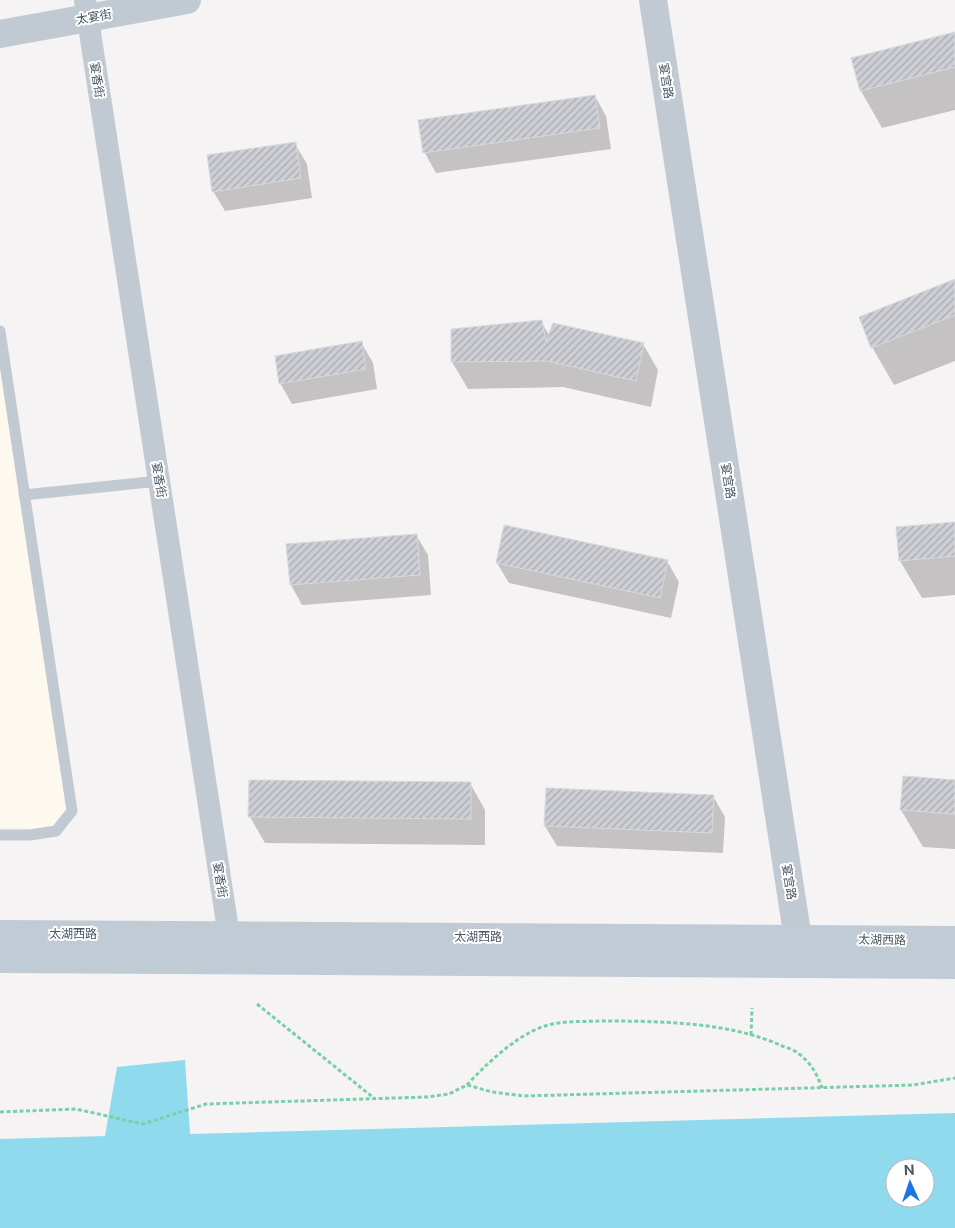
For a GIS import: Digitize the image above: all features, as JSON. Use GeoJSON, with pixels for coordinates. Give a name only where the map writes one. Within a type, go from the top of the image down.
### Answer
{"type":"FeatureCollection","features":[{"type":"Feature","properties":{"kind":"main road","name":"太湖西路"},"geometry":{"type":"LineString","coordinates":[[0,934],[228,948]]}},
{"type":"Feature","properties":{"kind":"main road","name":"太湖西路"},"geometry":{"type":"LineString","coordinates":[[0,959],[228,948],[798,951],[955,940]]}},
{"type":"Feature","properties":{"kind":"main road","name":"太湖西路"},"geometry":{"type":"LineString","coordinates":[[798,951],[955,965]]}},
{"type":"Feature","properties":{"kind":"street","name":"太宴街"},"geometry":{"type":"LineString","coordinates":[[0,34],[86,9],[187,0]]}},
{"type":"Feature","properties":{"kind":"street","name":"宴宫路"},"geometry":{"type":"LineString","coordinates":[[653,0],[798,951]]}},
{"type":"Feature","properties":{"kind":"street","name":"宴香街"},"geometry":{"type":"LineString","coordinates":[[86,9],[159,481],[228,948]]}},
{"type":"Feature","properties":{"kind":"lane"},"geometry":{"type":"LineString","coordinates":[[0,331],[72,811],[56,831],[30,835],[0,835]]}},
{"type":"Feature","properties":{"kind":"lane"},"geometry":{"type":"LineString","coordinates":[[24,495],[159,481]]}},
{"type":"Feature","properties":{"kind":"path"},"geometry":{"type":"LineString","coordinates":[[257,1004],[375,1099]]}},
{"type":"Feature","properties":{"kind":"path"},"geometry":{"type":"LineString","coordinates":[[751,1035],[752,1008]]}},
{"type":"Feature","properties":{"kind":"path"},"geometry":{"type":"LineString","coordinates":[[0,1112],[76,1109],[143,1124],[206,1104],[427,1097],[449,1094],[467,1085],[481,1070],[515,1042],[542,1026],[567,1022],[633,1021],[712,1026],[764,1037],[799,1053],[816,1071],[822,1088]]}},
{"type":"Feature","properties":{"kind":"path"},"geometry":{"type":"LineString","coordinates":[[467,1085],[492,1092],[524,1096],[913,1085],[955,1078]]}},
{"type":"Feature","properties":{"kind":"shaded area"},"geometry":{"type":"Polygon","coordinates":[[[0,344],[70,828],[0,828],[0,344]]]}},
{"type":"Feature","properties":{"kind":"water"},"geometry":{"type":"Polygon","coordinates":[[[185,1060],[190,1134],[955,1113],[955,1228],[0,1228],[0,1139],[105,1136],[117,1067],[185,1060]]]}},
{"type":"Feature","properties":{"kind":"building"},"geometry":{"type":"Polygon","coordinates":[[[955,32],[955,67],[860,91],[851,58],[955,32]]]}},
{"type":"Feature","properties":{"kind":"building"},"geometry":{"type":"Polygon","coordinates":[[[595,95],[600,128],[423,153],[418,120],[595,95]]]}},
{"type":"Feature","properties":{"kind":"building"},"geometry":{"type":"Polygon","coordinates":[[[296,142],[301,178],[212,192],[207,155],[296,142]]]}},
{"type":"Feature","properties":{"kind":"building"},"geometry":{"type":"Polygon","coordinates":[[[955,279],[955,315],[871,348],[859,317],[955,279]]]}},
{"type":"Feature","properties":{"kind":"building"},"geometry":{"type":"Polygon","coordinates":[[[542,320],[546,342],[553,323],[644,343],[636,381],[547,361],[451,362],[451,329],[542,320]]]}},
{"type":"Feature","properties":{"kind":"building"},"geometry":{"type":"Polygon","coordinates":[[[362,341],[366,369],[279,384],[275,356],[362,341]]]}},
{"type":"Feature","properties":{"kind":"building"},"geometry":{"type":"Polygon","coordinates":[[[955,522],[955,556],[899,561],[896,527],[955,522]]]}},
{"type":"Feature","properties":{"kind":"building"},"geometry":{"type":"Polygon","coordinates":[[[504,525],[668,560],[660,598],[496,563],[504,525]]]}},
{"type":"Feature","properties":{"kind":"building"},"geometry":{"type":"Polygon","coordinates":[[[417,534],[420,575],[290,585],[286,544],[417,534]]]}},
{"type":"Feature","properties":{"kind":"building"},"geometry":{"type":"Polygon","coordinates":[[[903,776],[955,780],[955,814],[900,810],[903,776]]]}},
{"type":"Feature","properties":{"kind":"building"},"geometry":{"type":"Polygon","coordinates":[[[249,780],[471,782],[471,819],[248,817],[249,780]]]}},
{"type":"Feature","properties":{"kind":"building"},"geometry":{"type":"Polygon","coordinates":[[[546,788],[714,795],[712,833],[544,826],[546,788]]]}}]}
